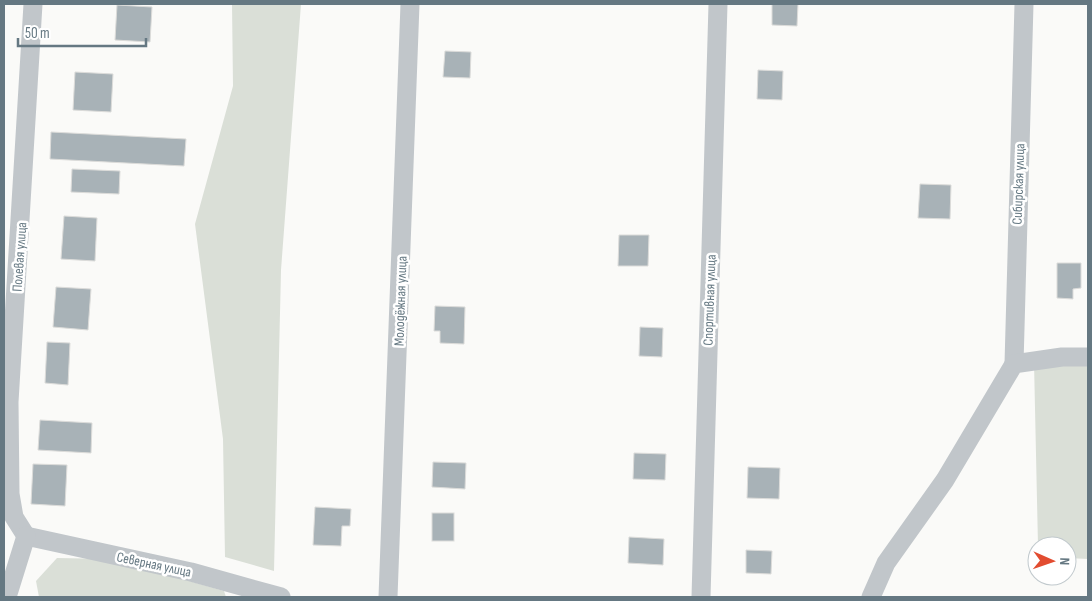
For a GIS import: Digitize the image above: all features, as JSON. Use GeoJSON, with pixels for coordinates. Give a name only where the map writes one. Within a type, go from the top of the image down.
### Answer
{"type":"FeatureCollection","features":[{"type":"Feature","properties":{"kind":"street","name":"Полевая улица"},"geometry":{"type":"LineString","coordinates":[[26,536],[14,517],[10,494],[9,402],[33,4]]}},
{"type":"Feature","properties":{"kind":"street","name":"Молодёжная улица"},"geometry":{"type":"LineString","coordinates":[[388,597],[410,4]]}},
{"type":"Feature","properties":{"kind":"street","name":"Спортивная улица"},"geometry":{"type":"LineString","coordinates":[[701,597],[718,4]]}},
{"type":"Feature","properties":{"kind":"street","name":"Сибирская улица"},"geometry":{"type":"LineString","coordinates":[[1014,364],[1024,4]]}},
{"type":"Feature","properties":{"kind":"street"},"geometry":{"type":"LineString","coordinates":[[871,597],[886,563],[945,480],[1014,364],[1062,357],[1088,357]]}},
{"type":"Feature","properties":{"kind":"street"},"geometry":{"type":"LineString","coordinates":[[7,597],[26,536]]}},
{"type":"Feature","properties":{"kind":"street","name":"Северная улица"},"geometry":{"type":"LineString","coordinates":[[26,536],[191,572],[280,597]]}},
{"type":"Feature","properties":{"kind":"shaded area"},"geometry":{"type":"Polygon","coordinates":[[[232,4],[301,4],[281,270],[274,571],[225,557],[223,439],[195,224],[233,86],[232,4]]]}},
{"type":"Feature","properties":{"kind":"shaded area"},"geometry":{"type":"Polygon","coordinates":[[[1034,362],[1088,364],[1088,559],[1077,558],[1077,536],[1038,536],[1034,362]]]}},
{"type":"Feature","properties":{"kind":"shaded area"},"geometry":{"type":"Polygon","coordinates":[[[57,558],[112,559],[224,591],[226,597],[39,597],[36,581],[57,558]]]}},
{"type":"Feature","properties":{"kind":"building"},"geometry":{"type":"Polygon","coordinates":[[[772,4],[798,4],[797,26],[772,25],[772,4]]]}},
{"type":"Feature","properties":{"kind":"building"},"geometry":{"type":"Polygon","coordinates":[[[117,5],[152,7],[150,42],[115,40],[117,5]]]}},
{"type":"Feature","properties":{"kind":"building"},"geometry":{"type":"Polygon","coordinates":[[[445,51],[471,52],[470,78],[443,77],[445,51]]]}},
{"type":"Feature","properties":{"kind":"building"},"geometry":{"type":"Polygon","coordinates":[[[758,70],[783,71],[782,100],[757,99],[758,70]]]}},
{"type":"Feature","properties":{"kind":"building"},"geometry":{"type":"Polygon","coordinates":[[[75,72],[113,74],[111,112],[73,110],[75,72]]]}},
{"type":"Feature","properties":{"kind":"building"},"geometry":{"type":"Polygon","coordinates":[[[51,132],[186,139],[184,166],[50,159],[51,132]]]}},
{"type":"Feature","properties":{"kind":"building"},"geometry":{"type":"Polygon","coordinates":[[[72,169],[120,171],[119,194],[71,192],[72,169]]]}},
{"type":"Feature","properties":{"kind":"building"},"geometry":{"type":"Polygon","coordinates":[[[920,184],[951,185],[950,219],[918,218],[920,184]]]}},
{"type":"Feature","properties":{"kind":"building"},"geometry":{"type":"Polygon","coordinates":[[[64,216],[97,218],[95,261],[61,259],[64,216]]]}},
{"type":"Feature","properties":{"kind":"building"},"geometry":{"type":"Polygon","coordinates":[[[619,235],[649,235],[648,266],[618,266],[619,235]]]}},
{"type":"Feature","properties":{"kind":"building"},"geometry":{"type":"Polygon","coordinates":[[[1057,263],[1081,263],[1081,288],[1073,289],[1073,299],[1057,298],[1057,263]]]}},
{"type":"Feature","properties":{"kind":"building"},"geometry":{"type":"Polygon","coordinates":[[[56,287],[91,289],[88,330],[53,327],[56,287]]]}},
{"type":"Feature","properties":{"kind":"building"},"geometry":{"type":"Polygon","coordinates":[[[435,306],[465,307],[464,344],[440,343],[440,331],[434,331],[435,306]]]}},
{"type":"Feature","properties":{"kind":"building"},"geometry":{"type":"Polygon","coordinates":[[[640,327],[663,328],[662,357],[639,356],[640,327]]]}},
{"type":"Feature","properties":{"kind":"building"},"geometry":{"type":"Polygon","coordinates":[[[47,342],[70,343],[68,385],[45,383],[47,342]]]}},
{"type":"Feature","properties":{"kind":"building"},"geometry":{"type":"Polygon","coordinates":[[[40,420],[92,423],[91,453],[38,450],[40,420]]]}},
{"type":"Feature","properties":{"kind":"building"},"geometry":{"type":"Polygon","coordinates":[[[634,453],[666,454],[665,480],[633,479],[634,453]]]}},
{"type":"Feature","properties":{"kind":"building"},"geometry":{"type":"Polygon","coordinates":[[[433,462],[466,463],[465,489],[432,487],[433,462]]]}},
{"type":"Feature","properties":{"kind":"building"},"geometry":{"type":"Polygon","coordinates":[[[33,464],[67,465],[65,506],[31,504],[33,464]]]}},
{"type":"Feature","properties":{"kind":"building"},"geometry":{"type":"Polygon","coordinates":[[[748,467],[780,468],[779,499],[747,498],[748,467]]]}},
{"type":"Feature","properties":{"kind":"building"},"geometry":{"type":"Polygon","coordinates":[[[315,507],[351,509],[350,526],[342,526],[341,546],[313,545],[315,507]]]}},
{"type":"Feature","properties":{"kind":"building"},"geometry":{"type":"Polygon","coordinates":[[[432,513],[454,513],[454,541],[432,541],[432,513]]]}},
{"type":"Feature","properties":{"kind":"building"},"geometry":{"type":"Polygon","coordinates":[[[629,537],[664,539],[663,565],[628,563],[629,537]]]}},
{"type":"Feature","properties":{"kind":"building"},"geometry":{"type":"Polygon","coordinates":[[[746,550],[772,551],[771,574],[746,573],[746,550]]]}}]}
